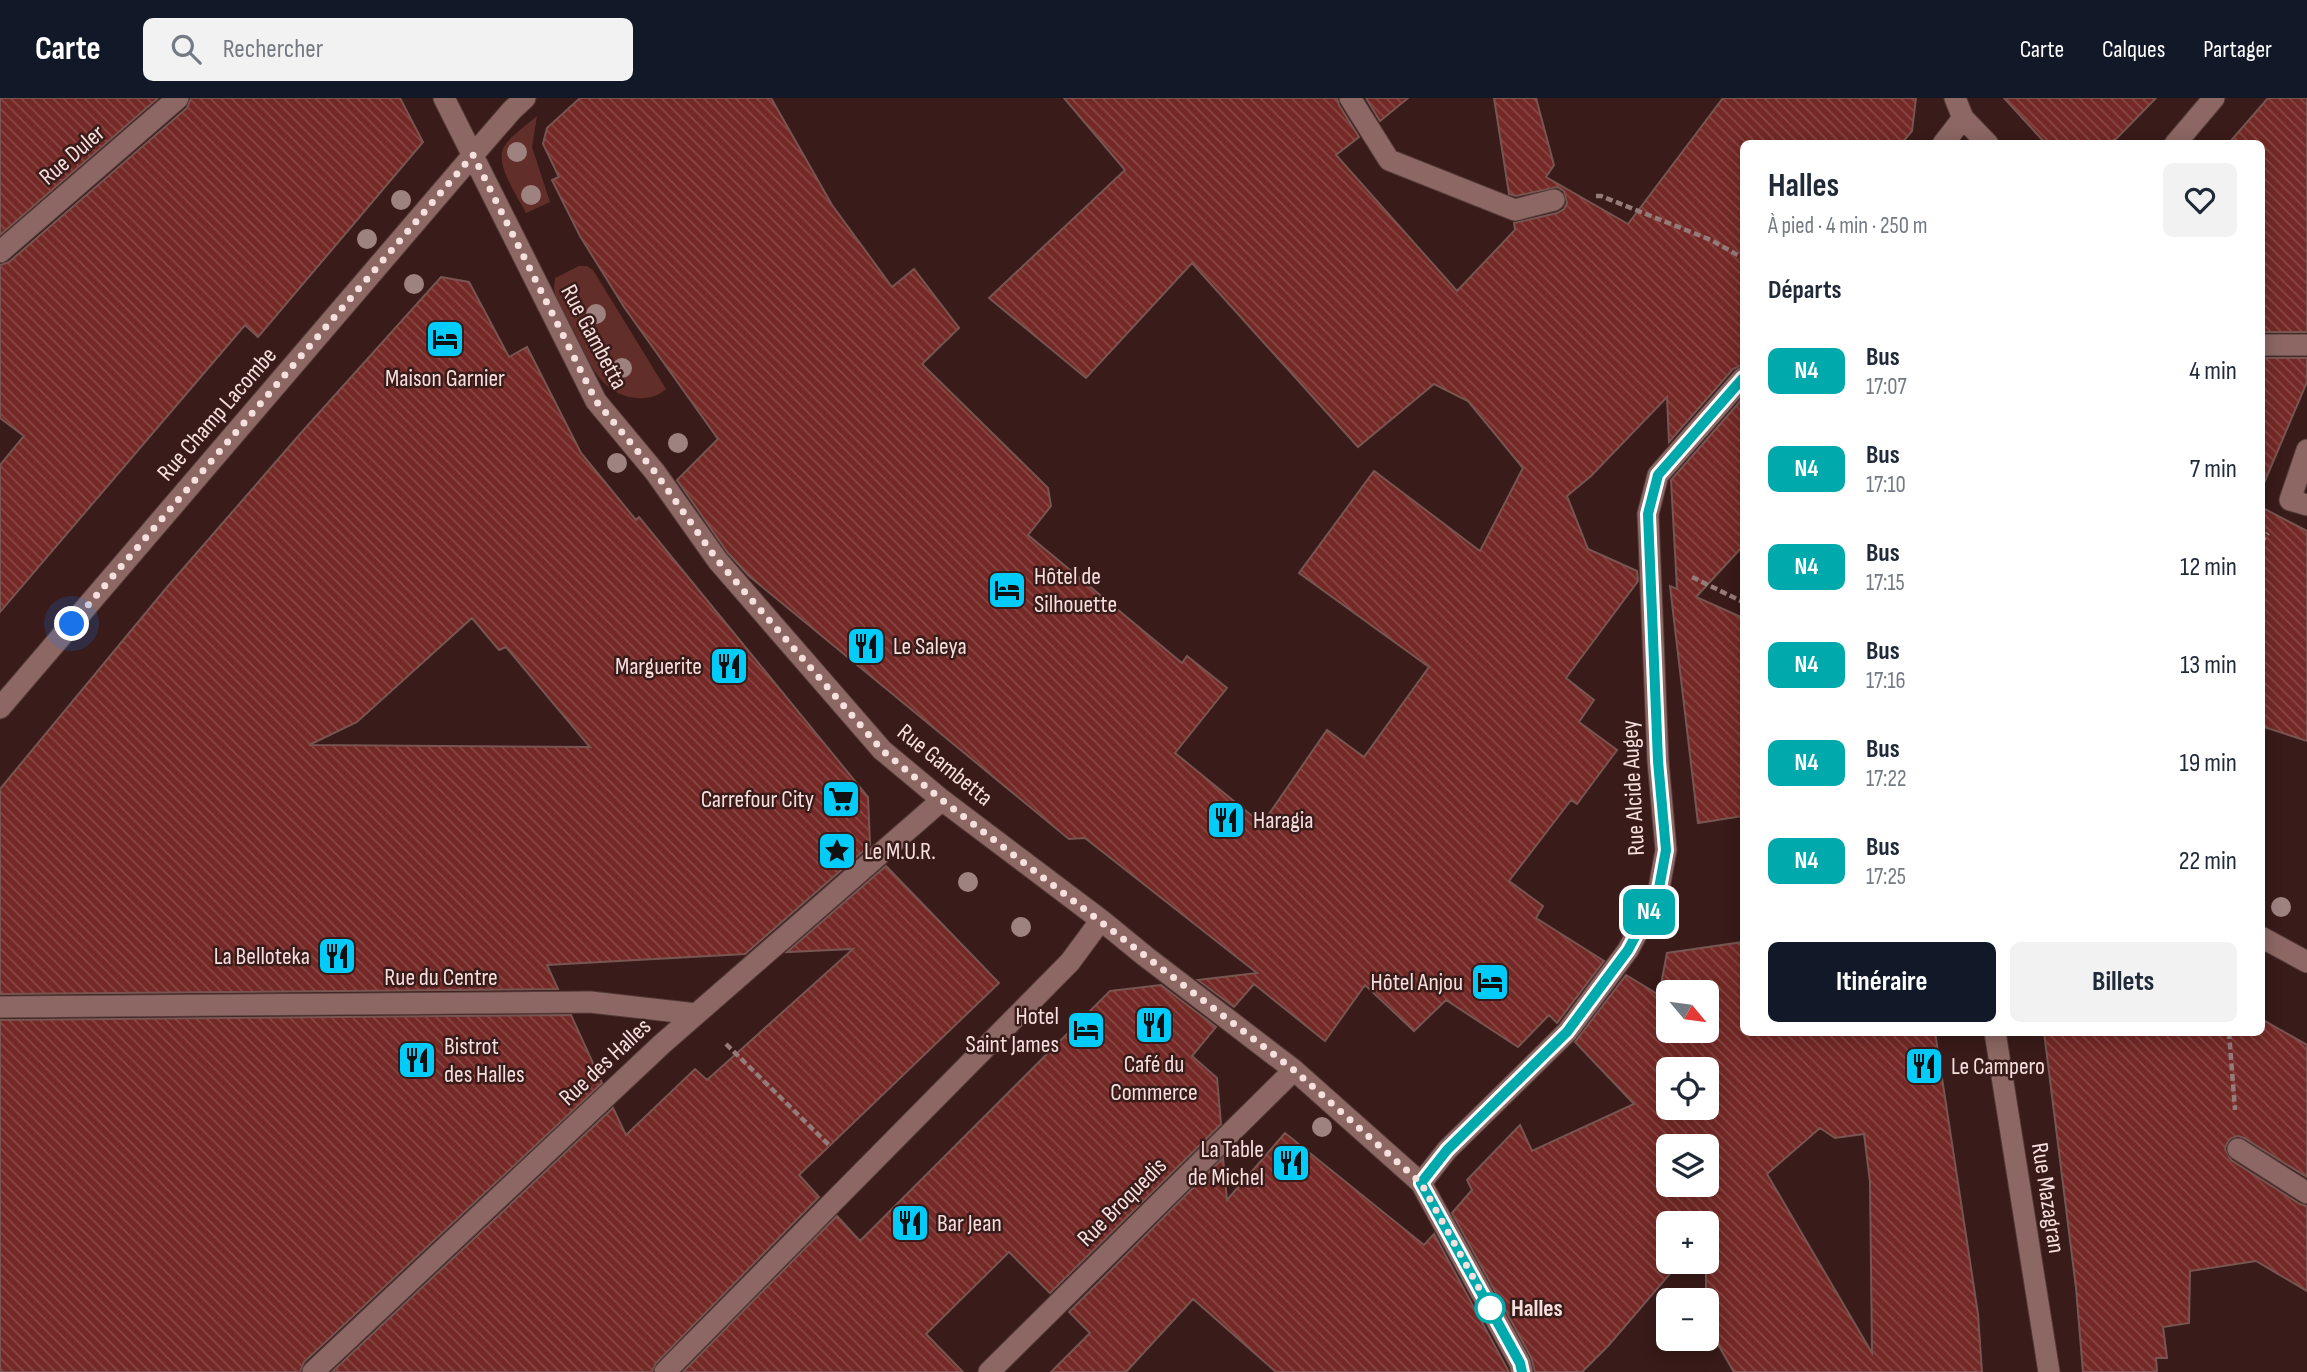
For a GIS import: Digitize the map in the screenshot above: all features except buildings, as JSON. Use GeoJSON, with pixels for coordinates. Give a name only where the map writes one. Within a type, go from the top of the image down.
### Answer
{"type":"FeatureCollection","features":[{"type":"Feature","properties":{"kind":"street","name":"Rue Duler"},"geometry":{"type":"LineString","coordinates":[[0,252],[178,98]]}},
{"type":"Feature","properties":{"kind":"street","name":"Rue Gambetta"},"geometry":{"type":"LineString","coordinates":[[444,98],[596,401],[655,472],[718,561],[882,750],[942,800],[1294,1070],[1421,1183],[1520,1363],[1522,1372]]}},
{"type":"Feature","properties":{"kind":"street","name":"Rue Champ Lacombe"},"geometry":{"type":"LineString","coordinates":[[0,708],[473,155],[525,98]]}},
{"type":"Feature","properties":{"kind":"street"},"geometry":{"type":"LineString","coordinates":[[1350,98],[1389,160],[1515,210],[1553,200]]}},
{"type":"Feature","properties":{"kind":"street"},"geometry":{"type":"LineString","coordinates":[[1955,98],[1964,118],[1984,140]]}},
{"type":"Feature","properties":{"kind":"street"},"geometry":{"type":"LineString","coordinates":[[2178,140],[2214,98]]}},
{"type":"Feature","properties":{"kind":"street"},"geometry":{"type":"LineString","coordinates":[[1946,140],[1964,118]]}},
{"type":"Feature","properties":{"kind":"street"},"geometry":{"type":"LineString","coordinates":[[2265,345],[2307,345]]}},
{"type":"Feature","properties":{"kind":"street","name":"Rue Alcide Augey"},"geometry":{"type":"LineString","coordinates":[[1421,1183],[1447,1150],[1567,1032],[1628,950],[1658,894],[1666,850],[1658,761],[1648,514],[1658,475],[1740,381]]}},
{"type":"Feature","properties":{"kind":"street"},"geometry":{"type":"LineString","coordinates":[[2307,450],[2290,500],[2307,505]]}},
{"type":"Feature","properties":{"kind":"street","name":"Rue des Halles"},"geometry":{"type":"LineString","coordinates":[[313,1372],[696,1014],[942,800]]}},
{"type":"Feature","properties":{"kind":"street"},"geometry":{"type":"LineString","coordinates":[[665,1372],[1061,972],[1101,920]]}},
{"type":"Feature","properties":{"kind":"street"},"geometry":{"type":"LineString","coordinates":[[2265,939],[2307,962]]}},
{"type":"Feature","properties":{"kind":"street","name":"Rue du Centre"},"geometry":{"type":"LineString","coordinates":[[0,1007],[590,1002],[696,1014]]}},
{"type":"Feature","properties":{"kind":"street","name":"Rue Mazagran"},"geometry":{"type":"LineString","coordinates":[[1996,1036],[2049,1372]]}},
{"type":"Feature","properties":{"kind":"street","name":"Rue Broquedis"},"geometry":{"type":"LineString","coordinates":[[989,1372],[1294,1070]]}},
{"type":"Feature","properties":{"kind":"street"},"geometry":{"type":"LineString","coordinates":[[2238,1149],[2307,1193]]}},
{"type":"Feature","properties":{"kind":"path"},"geometry":{"type":"LineString","coordinates":[[1553,200],[1601,196],[1711,240],[1740,256]]}},
{"type":"Feature","properties":{"kind":"path"},"geometry":{"type":"LineString","coordinates":[[696,1014],[829,1145]]}},
{"type":"Feature","properties":{"kind":"path"},"geometry":{"type":"LineString","coordinates":[[2229,1036],[2238,1149]]}},
{"type":"Feature","properties":{"kind":"shaded area"},"geometry":{"type":"Polygon","coordinates":[[[537,116],[532,147],[550,202],[526,213],[504,171],[502,154],[511,138],[537,116]]]}},
{"type":"Feature","properties":{"kind":"shaded area"},"geometry":{"type":"Polygon","coordinates":[[[579,266],[587,266],[593,270],[666,389],[663,392],[644,398],[623,395],[603,382],[596,373],[559,304],[554,289],[555,278],[579,266]]]}},
{"type":"Feature","properties":{"kind":"bus line","name":"N4"},"geometry":{"type":"LineString","coordinates":[[1522,1372],[1520,1363],[1421,1183],[1447,1150],[1567,1032],[1628,950],[1658,894],[1666,850],[1658,761],[1648,514],[1658,475],[1740,381]]}},
{"type":"Feature","properties":{"kind":"place","name":"Maison Garnier"},"geometry":{"type":"Point","coordinates":[445,339]}},
{"type":"Feature","properties":{"kind":"place","name":"Hôtel de Silhouette"},"geometry":{"type":"Point","coordinates":[1007,590]}},
{"type":"Feature","properties":{"kind":"place","name":"Le Saleya"},"geometry":{"type":"Point","coordinates":[866,646]}},
{"type":"Feature","properties":{"kind":"place","name":"Marguerite"},"geometry":{"type":"Point","coordinates":[729,666]}},
{"type":"Feature","properties":{"kind":"place","name":"Carrefour City"},"geometry":{"type":"Point","coordinates":[841,799]}},
{"type":"Feature","properties":{"kind":"place","name":"Haragia"},"geometry":{"type":"Point","coordinates":[1226,820]}},
{"type":"Feature","properties":{"kind":"place","name":"Le M.U.R."},"geometry":{"type":"Point","coordinates":[837,851]}},
{"type":"Feature","properties":{"kind":"place","name":"La Belloteka"},"geometry":{"type":"Point","coordinates":[337,956]}},
{"type":"Feature","properties":{"kind":"place","name":"Hôtel Anjou"},"geometry":{"type":"Point","coordinates":[1490,982]}},
{"type":"Feature","properties":{"kind":"place","name":"Café du Commerce"},"geometry":{"type":"Point","coordinates":[1154,1025]}},
{"type":"Feature","properties":{"kind":"place","name":"Hotel Saint James"},"geometry":{"type":"Point","coordinates":[1086,1030]}},
{"type":"Feature","properties":{"kind":"place","name":"Bistrot des Halles"},"geometry":{"type":"Point","coordinates":[417,1060]}},
{"type":"Feature","properties":{"kind":"place","name":"Le Campero"},"geometry":{"type":"Point","coordinates":[1924,1066]}},
{"type":"Feature","properties":{"kind":"place","name":"La Table de Michel"},"geometry":{"type":"Point","coordinates":[1291,1163]}},
{"type":"Feature","properties":{"kind":"place","name":"Bar Jean"},"geometry":{"type":"Point","coordinates":[910,1223]}},
{"type":"Feature","properties":{"kind":"place","name":"Halles"},"geometry":{"type":"Point","coordinates":[1490,1308]}},
{"type":"Feature","properties":{"kind":"route"},"geometry":{"type":"LineString","coordinates":[[72,624],[473,155],[596,401],[655,472],[718,561],[882,750],[942,800],[1294,1070],[1421,1183],[1490,1308]]}}]}
